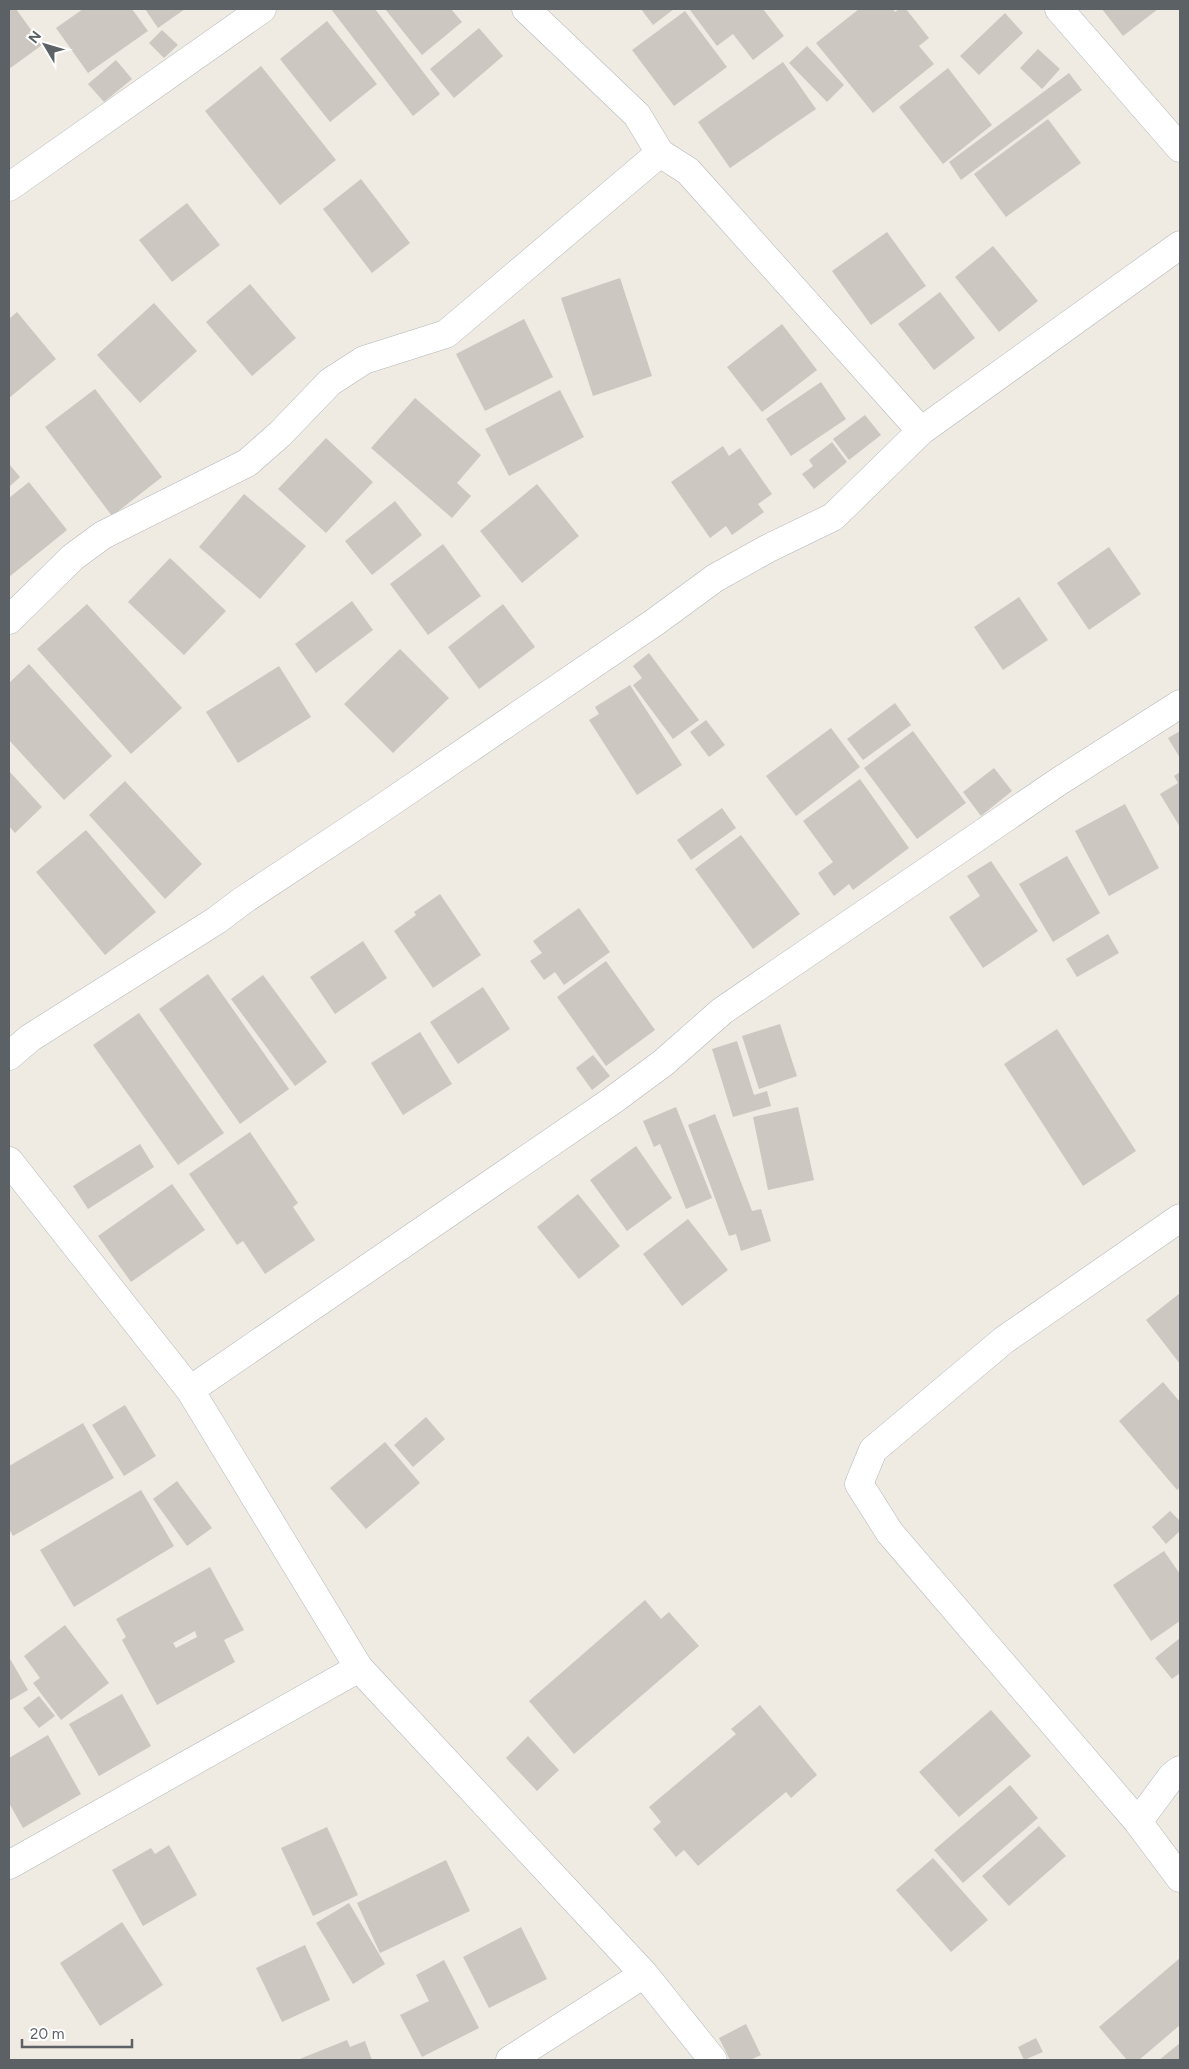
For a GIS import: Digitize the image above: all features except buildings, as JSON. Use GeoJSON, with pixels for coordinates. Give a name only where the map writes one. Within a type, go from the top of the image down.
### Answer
{"type":"FeatureCollection","features":[{"type":"Feature","properties":{"kind":"street"},"geometry":{"type":"LineString","coordinates":[[9,187],[262,9]]}},
{"type":"Feature","properties":{"kind":"street"},"geometry":{"type":"LineString","coordinates":[[526,9],[637,114],[660,153],[688,171],[921,431]]}},
{"type":"Feature","properties":{"kind":"street"},"geometry":{"type":"LineString","coordinates":[[1059,9],[1180,148]]}},
{"type":"Feature","properties":{"kind":"street"},"geometry":{"type":"LineString","coordinates":[[9,620],[73,558],[103,535],[247,463],[280,434],[330,382],[355,365],[364,360],[446,334],[660,153]]}},
{"type":"Feature","properties":{"kind":"street"},"geometry":{"type":"LineString","coordinates":[[9,1056],[39,1033],[218,920],[242,901],[375,813],[655,622],[715,578],[767,549],[834,517],[921,431],[1180,245]]}},
{"type":"Feature","properties":{"kind":"street"},"geometry":{"type":"LineString","coordinates":[[190,1390],[612,1100],[664,1063],[730,1006],[1035,798],[1180,704]]}},
{"type":"Feature","properties":{"kind":"street"},"geometry":{"type":"LineString","coordinates":[[9,1162],[190,1390],[359,1668],[644,1974],[713,2060]]}},
{"type":"Feature","properties":{"kind":"street"},"geometry":{"type":"LineString","coordinates":[[1180,1218],[1004,1340],[873,1450],[859,1484],[890,1533],[1138,1822],[1180,1878]]}},
{"type":"Feature","properties":{"kind":"street"},"geometry":{"type":"LineString","coordinates":[[12,1857],[359,1668]]}},
{"type":"Feature","properties":{"kind":"street"},"geometry":{"type":"LineString","coordinates":[[1138,1822],[1172,1776],[1180,1770]]}},
{"type":"Feature","properties":{"kind":"street"},"geometry":{"type":"LineString","coordinates":[[510,2060],[644,1974]]}}]}
